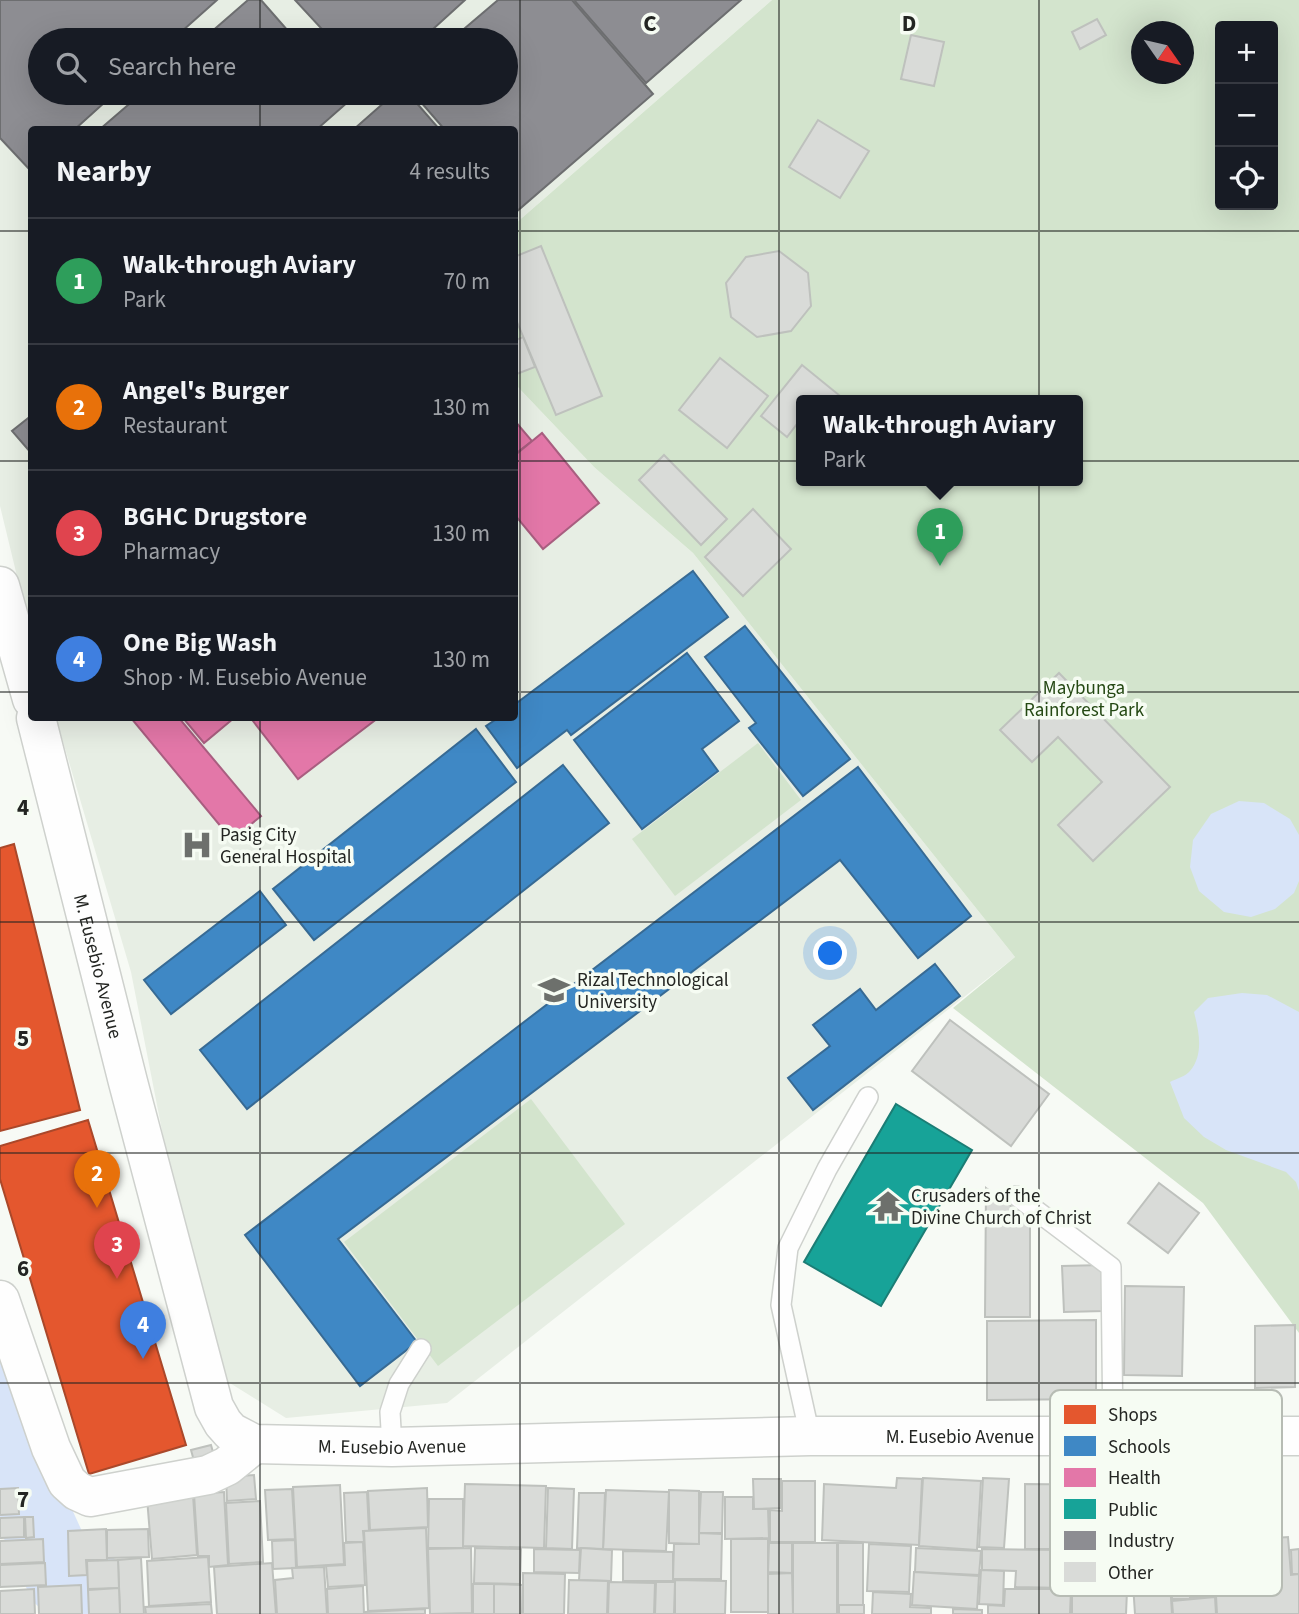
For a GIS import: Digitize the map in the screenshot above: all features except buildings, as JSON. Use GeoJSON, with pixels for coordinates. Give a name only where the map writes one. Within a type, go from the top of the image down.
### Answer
{"type":"FeatureCollection","features":[{"type":"Feature","properties":{"kind":"street"},"geometry":{"type":"LineString","coordinates":[[0,586],[28,685]]}},
{"type":"Feature","properties":{"kind":"street","name":"M. Eusebio Avenue"},"geometry":{"type":"LineString","coordinates":[[37,721],[128,1082],[215,1407],[231,1432],[254,1444],[392,1447],[810,1436],[1050,1435]]}},
{"type":"Feature","properties":{"kind":"street"},"geometry":{"type":"LineString","coordinates":[[0,1300],[51,1448],[67,1482],[77,1492],[90,1497],[208,1475],[227,1466],[254,1444]]}},
{"type":"Feature","properties":{"kind":"lane"},"geometry":{"type":"LineString","coordinates":[[810,1436],[781,1304],[788,1248],[827,1169],[868,1097]]}},
{"type":"Feature","properties":{"kind":"lane"},"geometry":{"type":"LineString","coordinates":[[1017,1196],[1111,1267],[1112,1390]]}},
{"type":"Feature","properties":{"kind":"lane"},"geometry":{"type":"LineString","coordinates":[[392,1447],[390,1412],[399,1384],[421,1349]]}},
{"type":"Feature","properties":{"kind":"shaded area"},"geometry":{"type":"Polygon","coordinates":[[[0,0],[772,0],[518,221],[518,126],[28,126],[28,622],[0,506],[0,0]]]}},
{"type":"Feature","properties":{"kind":"shaded area","name":"Rizal Technological University"},"geometry":{"type":"Polygon","coordinates":[[[518,387],[594,467],[693,553],[1015,957],[447,1403],[286,1418],[225,1380],[174,1192],[131,972],[57,721],[518,721],[518,387]]]}},
{"type":"Feature","properties":{"kind":"green space","name":"Maybunga Rainforest Park"},"geometry":{"type":"Polygon","coordinates":[[[772,0],[1299,0],[1299,1333],[1203,1203],[953,1008],[1015,957],[693,553],[594,467],[518,387],[518,221],[772,0]]]}},
{"type":"Feature","properties":{"kind":"green space"},"geometry":{"type":"Polygon","coordinates":[[[758,743],[801,800],[675,896],[632,839],[758,743]]]}},
{"type":"Feature","properties":{"kind":"green space"},"geometry":{"type":"Polygon","coordinates":[[[531,1099],[625,1224],[438,1366],[344,1242],[531,1099]]]}},
{"type":"Feature","properties":{"kind":"water"},"geometry":{"type":"Polygon","coordinates":[[[1239,801],[1264,803],[1290,819],[1299,835],[1299,881],[1294,893],[1275,909],[1251,917],[1224,912],[1199,891],[1190,867],[1193,840],[1211,814],[1239,801]]]}},
{"type":"Feature","properties":{"kind":"water"},"geometry":{"type":"Polygon","coordinates":[[[1242,993],[1267,995],[1299,1012],[1299,1191],[1296,1182],[1286,1172],[1226,1150],[1204,1137],[1184,1118],[1170,1082],[1188,1073],[1197,1057],[1199,1035],[1194,1012],[1208,998],[1242,993]]]}},
{"type":"Feature","properties":{"kind":"water"},"geometry":{"type":"Polygon","coordinates":[[[0,1330],[52,1480],[0,1477],[0,1330]]]}},
{"type":"Feature","properties":{"kind":"waterway"},"geometry":{"type":"LineString","coordinates":[[0,1440],[63,1579],[83,1578],[84,1614]]}},
{"type":"Feature","properties":{"kind":"place","name":"Walk-through Aviary"},"geometry":{"type":"Point","coordinates":[940,566]}},
{"type":"Feature","properties":{"kind":"place","name":"Pasig City General Hospital"},"geometry":{"type":"Point","coordinates":[197,845]}},
{"type":"Feature","properties":{"kind":"place","name":"Rizal Technological University"},"geometry":{"type":"Point","coordinates":[554,990]}},
{"type":"Feature","properties":{"kind":"place","name":"Crusaders of the Divine Church of Christ"},"geometry":{"type":"Point","coordinates":[888,1206]}},
{"type":"Feature","properties":{"kind":"place","name":"Angel's Burger"},"geometry":{"type":"Point","coordinates":[97,1208]}},
{"type":"Feature","properties":{"kind":"place","name":"BGHC Drugstore"},"geometry":{"type":"Point","coordinates":[117,1279]}},
{"type":"Feature","properties":{"kind":"place","name":"One Big Wash"},"geometry":{"type":"Point","coordinates":[143,1359]}}]}
